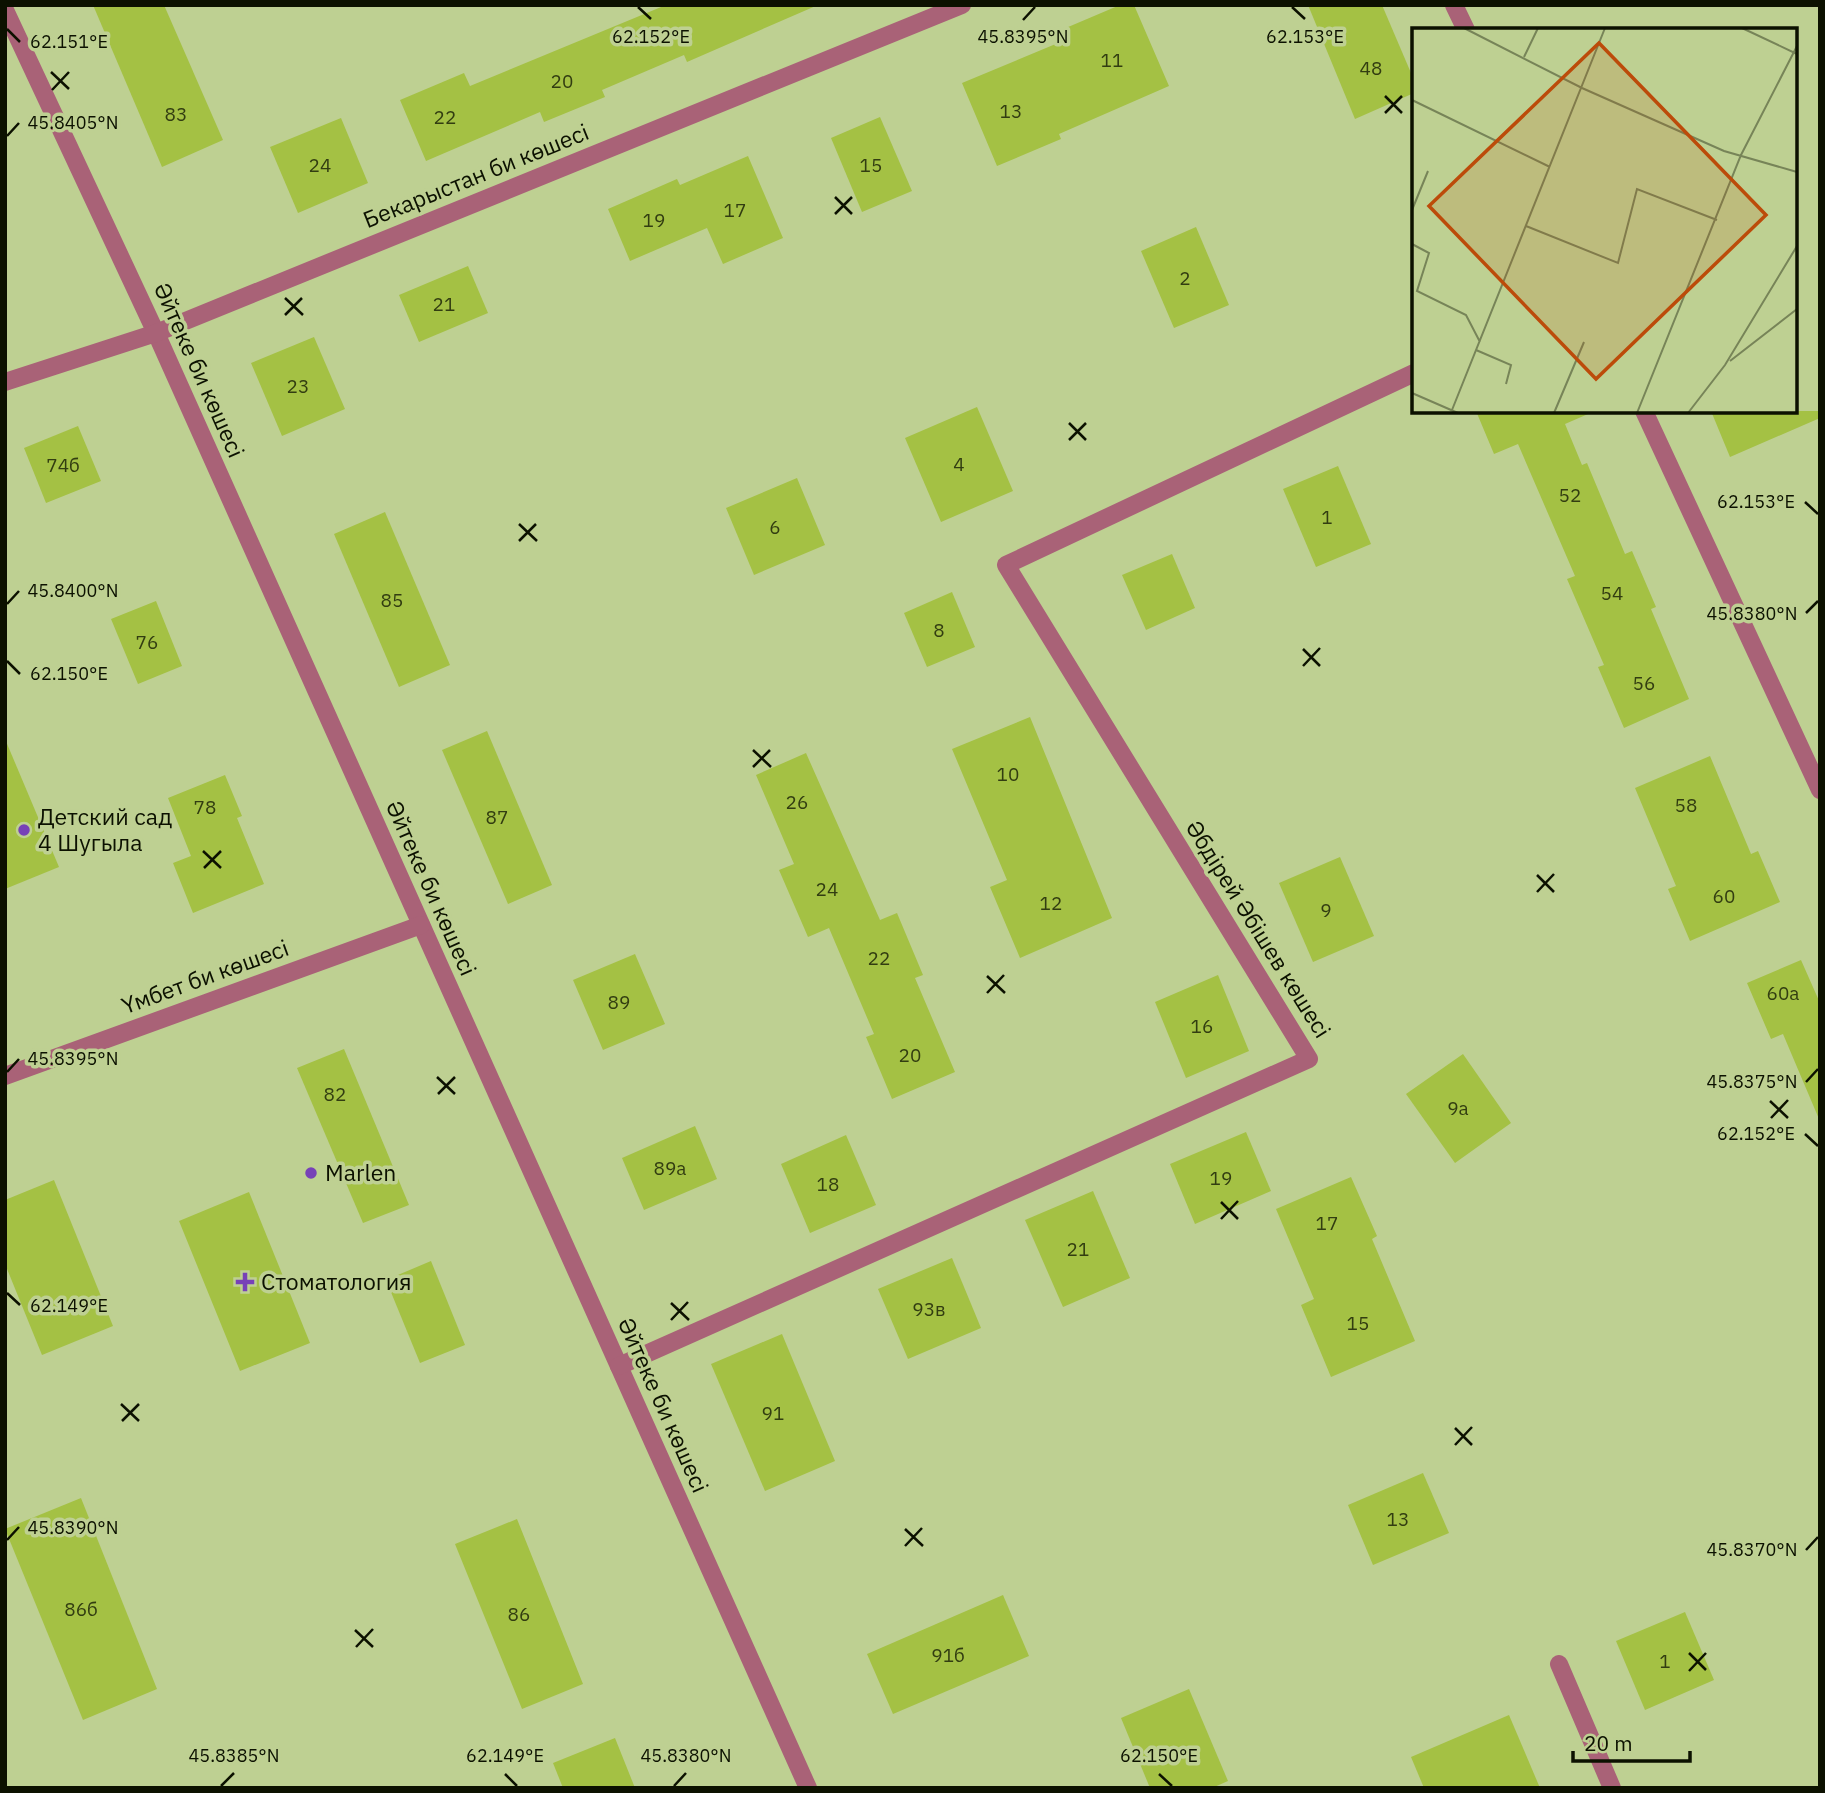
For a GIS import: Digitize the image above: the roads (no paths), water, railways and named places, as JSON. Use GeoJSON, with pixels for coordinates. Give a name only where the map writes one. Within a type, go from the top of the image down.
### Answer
{"type":"FeatureCollection","features":[{"type":"Feature","properties":{"kind":"street","name":"Бекарыстан би көшесі"},"geometry":{"type":"LineString","coordinates":[[5,382],[156,332],[962,5]]}},
{"type":"Feature","properties":{"kind":"street"},"geometry":{"type":"LineString","coordinates":[[1454,5],[1465,28]]}},
{"type":"Feature","properties":{"kind":"street","name":"Әйтеке би көшесі"},"geometry":{"type":"LineString","coordinates":[[5,10],[156,332],[808,1788]]}},
{"type":"Feature","properties":{"kind":"street","name":"Әбдірей Әбішев көшесі"},"geometry":{"type":"LineString","coordinates":[[619,1366],[1309,1059],[1006,565],[1412,374]]}},
{"type":"Feature","properties":{"kind":"street"},"geometry":{"type":"LineString","coordinates":[[1645,413],[1820,790]]}},
{"type":"Feature","properties":{"kind":"street","name":"Үмбет би көшесі"},"geometry":{"type":"LineString","coordinates":[[5,1076],[421,925]]}},
{"type":"Feature","properties":{"kind":"street"},"geometry":{"type":"LineString","coordinates":[[1559,1664],[1612,1788]]}},
{"type":"Feature","properties":{"kind":"place","name":"Детский сад 4 Шугыла"},"geometry":{"type":"Point","coordinates":[24,830]}},
{"type":"Feature","properties":{"kind":"place","name":"Marlen"},"geometry":{"type":"Point","coordinates":[311,1173]}},
{"type":"Feature","properties":{"kind":"place","name":"Стоматология"},"geometry":{"type":"Point","coordinates":[245,1282]}}]}
